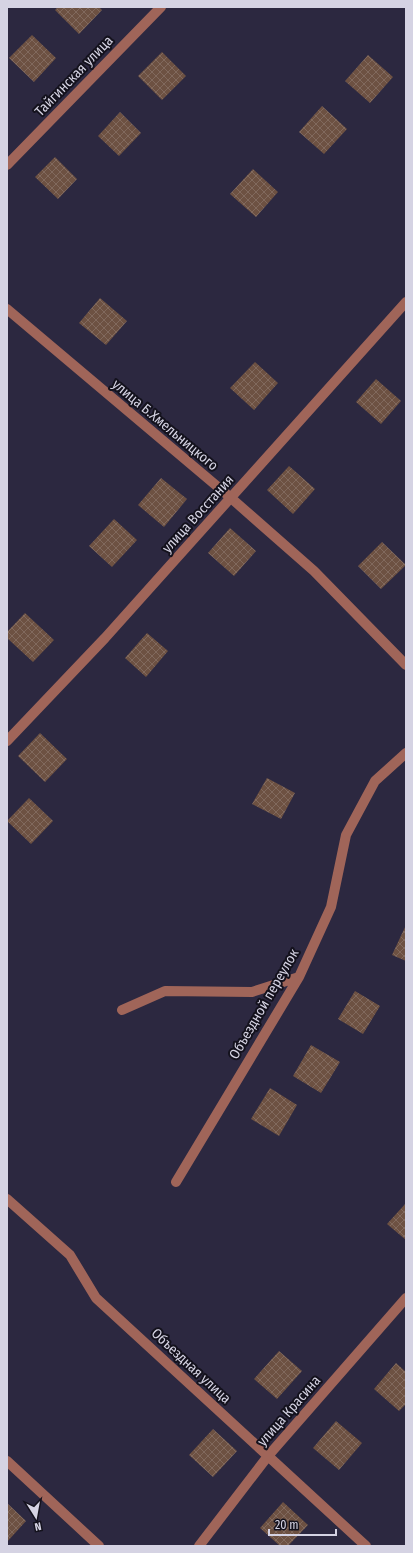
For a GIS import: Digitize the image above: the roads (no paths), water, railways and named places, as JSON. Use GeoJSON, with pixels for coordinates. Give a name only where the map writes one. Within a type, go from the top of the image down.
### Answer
{"type":"FeatureCollection","features":[{"type":"Feature","properties":{"kind":"street","name":"Тайгинская улица"},"geometry":{"type":"LineString","coordinates":[[7,165],[161,7]]}},
{"type":"Feature","properties":{"kind":"street","name":"улица Восстания"},"geometry":{"type":"LineString","coordinates":[[7,741],[105,638],[406,302]]}},
{"type":"Feature","properties":{"kind":"street","name":"улица Б.Хмельницкого"},"geometry":{"type":"LineString","coordinates":[[7,309],[231,498],[314,571],[406,665]]}},
{"type":"Feature","properties":{"kind":"street","name":"Объездной переулок"},"geometry":{"type":"LineString","coordinates":[[176,1182],[299,977],[330,907],[346,835],[375,781],[406,754]]}},
{"type":"Feature","properties":{"kind":"street"},"geometry":{"type":"LineString","coordinates":[[122,1010],[165,991],[252,992],[299,977]]}},
{"type":"Feature","properties":{"kind":"street","name":"Объездная улица"},"geometry":{"type":"LineString","coordinates":[[7,1199],[70,1255],[96,1298],[366,1546]]}},
{"type":"Feature","properties":{"kind":"street","name":"улица Красина"},"geometry":{"type":"LineString","coordinates":[[199,1546],[268,1456],[406,1298]]}},
{"type":"Feature","properties":{"kind":"street"},"geometry":{"type":"LineString","coordinates":[[7,1462],[99,1546]]}}]}
